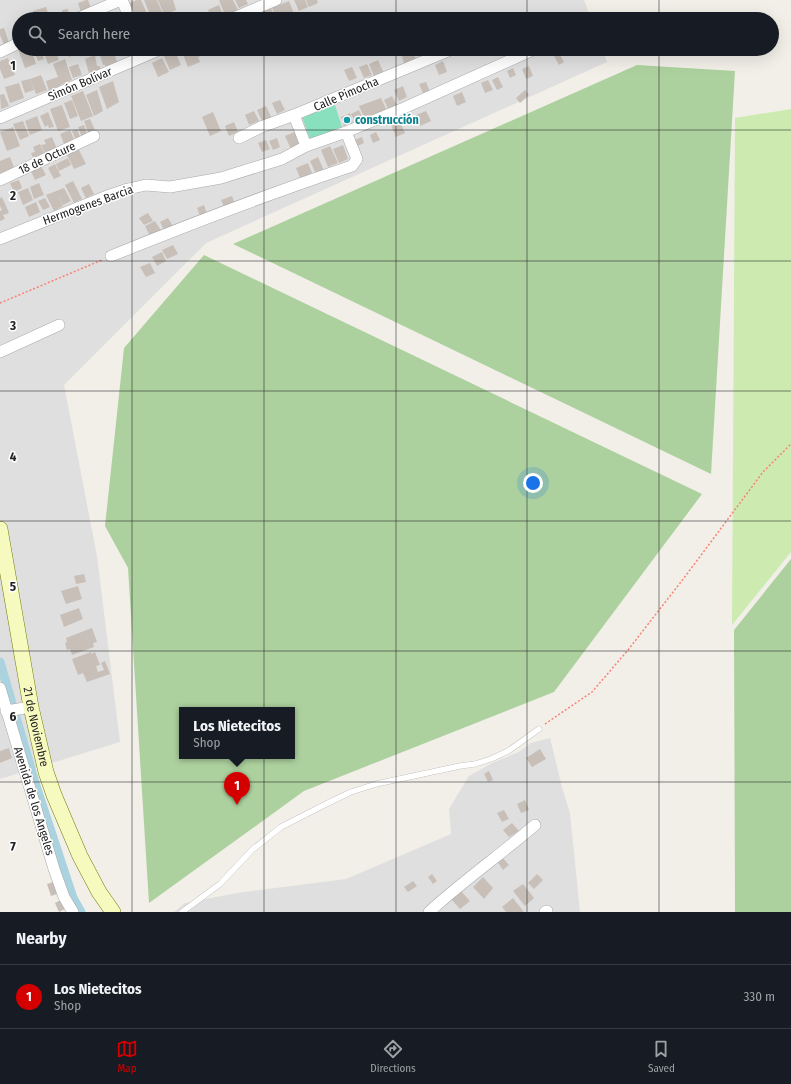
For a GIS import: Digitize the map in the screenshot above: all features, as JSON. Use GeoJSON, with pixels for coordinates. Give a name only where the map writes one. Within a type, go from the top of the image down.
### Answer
{"type":"FeatureCollection","features":[{"type":"Feature","properties":{"kind":"street"},"geometry":{"type":"LineString","coordinates":[[93,12],[122,0],[127,12]]}},
{"type":"Feature","properties":{"kind":"street"},"geometry":{"type":"LineString","coordinates":[[248,12],[276,0]]}},
{"type":"Feature","properties":{"kind":"street"},"geometry":{"type":"LineString","coordinates":[[0,52],[12,47]]}},
{"type":"Feature","properties":{"kind":"street","name":"Simón Bolívar"},"geometry":{"type":"LineString","coordinates":[[0,118],[136,56]]}},
{"type":"Feature","properties":{"kind":"street","name":"Calle Pimocha"},"geometry":{"type":"LineString","coordinates":[[239,138],[262,127],[436,56]]}},
{"type":"Feature","properties":{"kind":"street","name":"Hermogenes Barcia"},"geometry":{"type":"LineString","coordinates":[[0,239],[128,189],[146,185],[170,186],[221,178],[282,159],[306,146],[346,132],[404,108],[519,56]]}},
{"type":"Feature","properties":{"kind":"street"},"geometry":{"type":"LineString","coordinates":[[294,115],[306,146]]}},
{"type":"Feature","properties":{"kind":"street"},"geometry":{"type":"LineString","coordinates":[[111,256],[284,189],[352,166],[357,159],[346,132]]}},
{"type":"Feature","properties":{"kind":"street","name":"18 de Octure"},"geometry":{"type":"LineString","coordinates":[[0,180],[94,136]]}},
{"type":"Feature","properties":{"kind":"street"},"geometry":{"type":"LineString","coordinates":[[0,352],[58,325]]}},
{"type":"Feature","properties":{"kind":"street","name":"21 de Noviembre"},"geometry":{"type":"LineString","coordinates":[[0,529],[14,711],[41,754],[59,807],[90,876],[113,912]]}},
{"type":"Feature","properties":{"kind":"street","name":"Avenida de los Angeles"},"geometry":{"type":"LineString","coordinates":[[0,688],[14,711],[54,869],[64,897],[72,912]]}},
{"type":"Feature","properties":{"kind":"street"},"geometry":{"type":"LineString","coordinates":[[429,912],[474,873],[535,825]]}},
{"type":"Feature","properties":{"kind":"lane"},"geometry":{"type":"LineString","coordinates":[[182,912],[220,884],[252,850],[281,828],[330,802],[351,792],[376,784],[452,767],[475,764],[491,759],[508,751],[539,729]]}},
{"type":"Feature","properties":{"kind":"path"},"geometry":{"type":"LineString","coordinates":[[0,303],[111,256]]}},
{"type":"Feature","properties":{"kind":"path"},"geometry":{"type":"LineString","coordinates":[[539,729],[592,692],[628,650],[684,578],[763,472],[791,444]]}},
{"type":"Feature","properties":{"kind":"shaded area"},"geometry":{"type":"Polygon","coordinates":[[[0,0],[584,0],[588,12],[12,12],[12,56],[605,56],[607,62],[206,243],[64,385],[97,556],[120,742],[0,779],[0,0]]]}},
{"type":"Feature","properties":{"kind":"shaded area"},"geometry":{"type":"Polygon","coordinates":[[[550,738],[570,813],[580,912],[174,912],[185,903],[237,893],[346,879],[451,834],[449,809],[469,776],[492,763],[519,752],[531,743],[550,738]]]}},
{"type":"Feature","properties":{"kind":"green space"},"geometry":{"type":"Polygon","coordinates":[[[637,65],[735,71],[711,474],[233,244],[637,65]]]}},
{"type":"Feature","properties":{"kind":"green space"},"geometry":{"type":"Polygon","coordinates":[[[335,105],[342,127],[310,139],[302,117],[335,105]]]}},
{"type":"Feature","properties":{"kind":"green space"},"geometry":{"type":"Polygon","coordinates":[[[791,109],[791,552],[732,625],[735,118],[791,109]]]}},
{"type":"Feature","properties":{"kind":"green space"},"geometry":{"type":"Polygon","coordinates":[[[204,255],[702,494],[554,692],[304,791],[149,903],[128,568],[105,526],[124,348],[204,255]]]}},
{"type":"Feature","properties":{"kind":"green space"},"geometry":{"type":"Polygon","coordinates":[[[791,559],[791,912],[735,912],[734,630],[791,559]]]}},
{"type":"Feature","properties":{"kind":"building"},"geometry":{"type":"Polygon","coordinates":[[[88,0],[92,11],[81,12],[78,3],[88,0]]]}},
{"type":"Feature","properties":{"kind":"building"},"geometry":{"type":"Polygon","coordinates":[[[141,0],[146,12],[133,12],[129,3],[141,0]]]}},
{"type":"Feature","properties":{"kind":"building"},"geometry":{"type":"Polygon","coordinates":[[[144,0],[157,0],[162,12],[149,12],[144,0]]]}},
{"type":"Feature","properties":{"kind":"building"},"geometry":{"type":"Polygon","coordinates":[[[158,0],[173,0],[176,10],[171,12],[163,12],[158,0]]]}},
{"type":"Feature","properties":{"kind":"building"},"geometry":{"type":"Polygon","coordinates":[[[219,0],[233,0],[238,10],[233,12],[224,12],[219,0]]]}},
{"type":"Feature","properties":{"kind":"building"},"geometry":{"type":"Polygon","coordinates":[[[235,0],[246,0],[248,4],[239,8],[235,0]]]}},
{"type":"Feature","properties":{"kind":"building"},"geometry":{"type":"Polygon","coordinates":[[[294,0],[305,0],[308,7],[299,11],[294,0]]]}},
{"type":"Feature","properties":{"kind":"building"},"geometry":{"type":"Polygon","coordinates":[[[306,0],[317,0],[318,3],[309,7],[306,0]]]}},
{"type":"Feature","properties":{"kind":"building"},"geometry":{"type":"Polygon","coordinates":[[[289,1],[293,12],[274,12],[272,8],[289,1]]]}},
{"type":"Feature","properties":{"kind":"building"},"geometry":{"type":"Polygon","coordinates":[[[219,5],[222,12],[209,12],[208,10],[219,5]]]}},
{"type":"Feature","properties":{"kind":"building"},"geometry":{"type":"Polygon","coordinates":[[[270,6],[273,12],[263,12],[262,9],[270,6]]]}},
{"type":"Feature","properties":{"kind":"building"},"geometry":{"type":"Polygon","coordinates":[[[46,7],[48,12],[33,12],[46,7]]]}},
{"type":"Feature","properties":{"kind":"building"},"geometry":{"type":"Polygon","coordinates":[[[68,9],[68,12],[62,12],[62,10],[68,9]]]}},
{"type":"Feature","properties":{"kind":"building"},"geometry":{"type":"Polygon","coordinates":[[[4,28],[9,43],[4,45],[0,35],[0,29],[4,28]]]}},
{"type":"Feature","properties":{"kind":"building"},"geometry":{"type":"Polygon","coordinates":[[[21,56],[33,56],[36,64],[25,68],[21,56]]]}},
{"type":"Feature","properties":{"kind":"building"},"geometry":{"type":"Polygon","coordinates":[[[36,56],[43,56],[44,59],[38,61],[36,56]]]}},
{"type":"Feature","properties":{"kind":"building"},"geometry":{"type":"Polygon","coordinates":[[[45,56],[58,56],[59,60],[48,64],[45,56]]]}},
{"type":"Feature","properties":{"kind":"building"},"geometry":{"type":"Polygon","coordinates":[[[95,56],[97,66],[100,66],[101,72],[90,77],[85,59],[95,56]]]}},
{"type":"Feature","properties":{"kind":"building"},"geometry":{"type":"Polygon","coordinates":[[[100,56],[115,56],[118,64],[107,69],[105,65],[103,65],[100,56]]]}},
{"type":"Feature","properties":{"kind":"building"},"geometry":{"type":"Polygon","coordinates":[[[164,56],[177,56],[181,65],[170,70],[164,56]]]}},
{"type":"Feature","properties":{"kind":"building"},"geometry":{"type":"Polygon","coordinates":[[[184,56],[201,56],[198,57],[200,62],[188,67],[184,56]]]}},
{"type":"Feature","properties":{"kind":"building"},"geometry":{"type":"Polygon","coordinates":[[[402,56],[415,56],[416,59],[404,64],[402,56]]]}},
{"type":"Feature","properties":{"kind":"building"},"geometry":{"type":"Polygon","coordinates":[[[554,56],[561,56],[564,62],[559,65],[554,56]]]}},
{"type":"Feature","properties":{"kind":"building"},"geometry":{"type":"Polygon","coordinates":[[[8,58],[15,75],[4,79],[0,69],[0,61],[8,58]]]}},
{"type":"Feature","properties":{"kind":"building"},"geometry":{"type":"Polygon","coordinates":[[[162,58],[169,72],[158,77],[152,63],[162,58]]]}},
{"type":"Feature","properties":{"kind":"building"},"geometry":{"type":"Polygon","coordinates":[[[65,59],[72,80],[60,85],[61,87],[49,91],[46,81],[58,77],[53,64],[65,59]]]}},
{"type":"Feature","properties":{"kind":"building"},"geometry":{"type":"Polygon","coordinates":[[[378,60],[384,74],[375,79],[369,64],[378,60]]]}},
{"type":"Feature","properties":{"kind":"building"},"geometry":{"type":"Polygon","coordinates":[[[443,61],[447,72],[439,75],[435,65],[443,61]]]}},
{"type":"Feature","properties":{"kind":"building"},"geometry":{"type":"Polygon","coordinates":[[[78,64],[82,75],[73,78],[69,67],[78,64]]]}},
{"type":"Feature","properties":{"kind":"building"},"geometry":{"type":"Polygon","coordinates":[[[367,64],[372,75],[364,78],[359,67],[367,64]]]}},
{"type":"Feature","properties":{"kind":"building"},"geometry":{"type":"Polygon","coordinates":[[[529,66],[533,76],[526,79],[522,69],[529,66]]]}},
{"type":"Feature","properties":{"kind":"building"},"geometry":{"type":"Polygon","coordinates":[[[352,67],[357,78],[349,81],[344,70],[352,67]]]}},
{"type":"Feature","properties":{"kind":"building"},"geometry":{"type":"Polygon","coordinates":[[[513,68],[516,75],[510,78],[507,71],[513,68]]]}},
{"type":"Feature","properties":{"kind":"building"},"geometry":{"type":"Polygon","coordinates":[[[41,75],[47,90],[36,94],[30,79],[41,75]]]}},
{"type":"Feature","properties":{"kind":"building"},"geometry":{"type":"Polygon","coordinates":[[[498,77],[503,87],[497,90],[492,80],[498,77]]]}},
{"type":"Feature","properties":{"kind":"building"},"geometry":{"type":"Polygon","coordinates":[[[30,79],[34,90],[25,93],[21,81],[30,79]]]}},
{"type":"Feature","properties":{"kind":"building"},"geometry":{"type":"Polygon","coordinates":[[[488,80],[493,90],[485,93],[481,83],[488,80]]]}},
{"type":"Feature","properties":{"kind":"building"},"geometry":{"type":"Polygon","coordinates":[[[113,81],[119,102],[107,109],[99,87],[113,81]]]}},
{"type":"Feature","properties":{"kind":"building"},"geometry":{"type":"Polygon","coordinates":[[[426,82],[430,92],[424,95],[419,84],[426,82]]]}},
{"type":"Feature","properties":{"kind":"building"},"geometry":{"type":"Polygon","coordinates":[[[19,83],[24,98],[10,103],[5,87],[19,83]]]}},
{"type":"Feature","properties":{"kind":"building"},"geometry":{"type":"Polygon","coordinates":[[[403,86],[407,97],[399,101],[394,90],[403,86]]]}},
{"type":"Feature","properties":{"kind":"building"},"geometry":{"type":"Polygon","coordinates":[[[97,90],[103,111],[94,116],[86,95],[97,90]]]}},
{"type":"Feature","properties":{"kind":"building"},"geometry":{"type":"Polygon","coordinates":[[[525,90],[529,95],[520,103],[516,98],[525,90]]]}},
{"type":"Feature","properties":{"kind":"building"},"geometry":{"type":"Polygon","coordinates":[[[83,91],[93,116],[81,121],[71,96],[83,91]]]}},
{"type":"Feature","properties":{"kind":"building"},"geometry":{"type":"Polygon","coordinates":[[[462,92],[466,102],[457,106],[453,96],[462,92]]]}},
{"type":"Feature","properties":{"kind":"building"},"geometry":{"type":"Polygon","coordinates":[[[4,94],[9,106],[1,109],[0,95],[4,94]]]}},
{"type":"Feature","properties":{"kind":"building"},"geometry":{"type":"Polygon","coordinates":[[[392,96],[397,106],[388,109],[384,100],[392,96]]]}},
{"type":"Feature","properties":{"kind":"building"},"geometry":{"type":"Polygon","coordinates":[[[381,98],[387,111],[365,119],[359,106],[381,98]]]}},
{"type":"Feature","properties":{"kind":"building"},"geometry":{"type":"Polygon","coordinates":[[[72,100],[78,116],[70,119],[64,103],[72,100]]]}},
{"type":"Feature","properties":{"kind":"building"},"geometry":{"type":"Polygon","coordinates":[[[280,100],[285,110],[277,114],[272,103],[280,100]]]}},
{"type":"Feature","properties":{"kind":"building"},"geometry":{"type":"Polygon","coordinates":[[[62,105],[70,127],[58,131],[50,109],[62,105]]]}},
{"type":"Feature","properties":{"kind":"building"},"geometry":{"type":"Polygon","coordinates":[[[266,106],[272,119],[263,123],[257,110],[266,106]]]}},
{"type":"Feature","properties":{"kind":"building"},"geometry":{"type":"Polygon","coordinates":[[[359,110],[363,119],[355,122],[351,114],[359,110]]]}},
{"type":"Feature","properties":{"kind":"building"},"geometry":{"type":"Polygon","coordinates":[[[254,111],[259,121],[249,125],[245,115],[254,111]]]}},
{"type":"Feature","properties":{"kind":"building"},"geometry":{"type":"Polygon","coordinates":[[[426,111],[431,121],[420,126],[416,115],[426,111]]]}},
{"type":"Feature","properties":{"kind":"building"},"geometry":{"type":"Polygon","coordinates":[[[48,112],[54,127],[49,128],[48,125],[45,127],[40,116],[48,112]]]}},
{"type":"Feature","properties":{"kind":"building"},"geometry":{"type":"Polygon","coordinates":[[[213,112],[221,131],[210,136],[202,117],[213,112]]]}},
{"type":"Feature","properties":{"kind":"building","name":"construcción"},"geometry":{"type":"Polygon","coordinates":[[[350,113],[353,122],[344,126],[341,117],[350,113]]]}},
{"type":"Feature","properties":{"kind":"building"},"geometry":{"type":"Polygon","coordinates":[[[37,116],[42,130],[30,135],[25,121],[37,116]]]}},
{"type":"Feature","properties":{"kind":"building"},"geometry":{"type":"Polygon","coordinates":[[[90,119],[96,132],[89,135],[84,121],[90,119]]]}},
{"type":"Feature","properties":{"kind":"building"},"geometry":{"type":"Polygon","coordinates":[[[399,120],[405,133],[396,137],[390,123],[399,120]]]}},
{"type":"Feature","properties":{"kind":"building"},"geometry":{"type":"Polygon","coordinates":[[[23,121],[29,136],[20,140],[13,124],[23,121]]]}},
{"type":"Feature","properties":{"kind":"building"},"geometry":{"type":"Polygon","coordinates":[[[234,122],[238,132],[229,136],[225,126],[234,122]]]}},
{"type":"Feature","properties":{"kind":"building"},"geometry":{"type":"Polygon","coordinates":[[[84,125],[88,136],[82,138],[78,127],[84,125]]]}},
{"type":"Feature","properties":{"kind":"building"},"geometry":{"type":"Polygon","coordinates":[[[13,127],[20,146],[7,151],[0,132],[13,127]]]}},
{"type":"Feature","properties":{"kind":"building"},"geometry":{"type":"Polygon","coordinates":[[[77,129],[81,139],[76,141],[72,131],[77,129]]]}},
{"type":"Feature","properties":{"kind":"building"},"geometry":{"type":"Polygon","coordinates":[[[70,130],[75,142],[65,146],[60,134],[70,130]]]}},
{"type":"Feature","properties":{"kind":"building"},"geometry":{"type":"Polygon","coordinates":[[[297,131],[302,145],[291,149],[285,136],[297,131]]]}},
{"type":"Feature","properties":{"kind":"building"},"geometry":{"type":"Polygon","coordinates":[[[376,132],[380,140],[373,143],[370,135],[376,132]]]}},
{"type":"Feature","properties":{"kind":"building"},"geometry":{"type":"Polygon","coordinates":[[[52,137],[57,149],[45,154],[41,145],[46,144],[44,140],[52,137]]]}},
{"type":"Feature","properties":{"kind":"building"},"geometry":{"type":"Polygon","coordinates":[[[362,137],[364,143],[355,147],[352,141],[362,137]]]}},
{"type":"Feature","properties":{"kind":"building"},"geometry":{"type":"Polygon","coordinates":[[[277,138],[280,147],[273,150],[269,141],[277,138]]]}},
{"type":"Feature","properties":{"kind":"building"},"geometry":{"type":"Polygon","coordinates":[[[266,140],[270,149],[262,152],[258,143],[266,140]]]}},
{"type":"Feature","properties":{"kind":"building"},"geometry":{"type":"Polygon","coordinates":[[[40,144],[44,153],[33,158],[31,153],[35,152],[33,147],[40,144]]]}},
{"type":"Feature","properties":{"kind":"building"},"geometry":{"type":"Polygon","coordinates":[[[343,145],[348,159],[339,163],[333,149],[343,145]]]}},
{"type":"Feature","properties":{"kind":"building"},"geometry":{"type":"Polygon","coordinates":[[[330,146],[338,163],[328,167],[321,150],[330,146]]]}},
{"type":"Feature","properties":{"kind":"building"},"geometry":{"type":"Polygon","coordinates":[[[78,148],[86,164],[74,169],[66,153],[78,148]]]}},
{"type":"Feature","properties":{"kind":"building"},"geometry":{"type":"Polygon","coordinates":[[[10,157],[15,170],[0,175],[0,161],[10,157]]]}},
{"type":"Feature","properties":{"kind":"building"},"geometry":{"type":"Polygon","coordinates":[[[318,157],[324,171],[316,174],[310,161],[318,157]]]}},
{"type":"Feature","properties":{"kind":"building"},"geometry":{"type":"Polygon","coordinates":[[[68,158],[71,165],[59,171],[56,164],[68,158]]]}},
{"type":"Feature","properties":{"kind":"building"},"geometry":{"type":"Polygon","coordinates":[[[308,163],[312,173],[300,178],[296,168],[308,163]]]}},
{"type":"Feature","properties":{"kind":"building"},"geometry":{"type":"Polygon","coordinates":[[[40,164],[46,175],[35,180],[30,169],[40,164]]]}},
{"type":"Feature","properties":{"kind":"building"},"geometry":{"type":"Polygon","coordinates":[[[55,164],[61,176],[54,179],[48,168],[55,164]]]}},
{"type":"Feature","properties":{"kind":"building"},"geometry":{"type":"Polygon","coordinates":[[[19,180],[22,188],[14,192],[10,183],[19,180]]]}},
{"type":"Feature","properties":{"kind":"building"},"geometry":{"type":"Polygon","coordinates":[[[73,181],[82,199],[74,203],[65,185],[73,181]]]}},
{"type":"Feature","properties":{"kind":"building"},"geometry":{"type":"Polygon","coordinates":[[[39,183],[44,195],[34,199],[30,187],[39,183]]]}},
{"type":"Feature","properties":{"kind":"building"},"geometry":{"type":"Polygon","coordinates":[[[89,184],[94,194],[86,198],[81,188],[89,184]]]}},
{"type":"Feature","properties":{"kind":"building"},"geometry":{"type":"Polygon","coordinates":[[[28,188],[33,200],[23,205],[18,192],[28,188]]]}},
{"type":"Feature","properties":{"kind":"building"},"geometry":{"type":"Polygon","coordinates":[[[64,188],[71,201],[63,205],[57,194],[63,206],[54,211],[46,195],[64,188]]]}},
{"type":"Feature","properties":{"kind":"building"},"geometry":{"type":"Polygon","coordinates":[[[232,196],[235,204],[225,209],[221,200],[232,196]]]}},
{"type":"Feature","properties":{"kind":"building"},"geometry":{"type":"Polygon","coordinates":[[[2,197],[9,213],[3,215],[5,219],[0,221],[0,211],[2,210],[0,206],[0,198],[2,197]]]}},
{"type":"Feature","properties":{"kind":"building"},"geometry":{"type":"Polygon","coordinates":[[[45,198],[50,207],[43,210],[38,201],[45,198]]]}},
{"type":"Feature","properties":{"kind":"building"},"geometry":{"type":"Polygon","coordinates":[[[36,202],[40,212],[29,217],[25,207],[36,202]]]}},
{"type":"Feature","properties":{"kind":"building"},"geometry":{"type":"Polygon","coordinates":[[[204,205],[207,214],[200,216],[197,208],[204,205]]]}},
{"type":"Feature","properties":{"kind":"building"},"geometry":{"type":"Polygon","coordinates":[[[148,213],[153,221],[144,225],[139,218],[148,213]]]}},
{"type":"Feature","properties":{"kind":"building"},"geometry":{"type":"Polygon","coordinates":[[[168,218],[173,226],[164,230],[160,222],[168,218]]]}},
{"type":"Feature","properties":{"kind":"building"},"geometry":{"type":"Polygon","coordinates":[[[155,221],[162,232],[151,238],[145,226],[155,221]]]}},
{"type":"Feature","properties":{"kind":"building"},"geometry":{"type":"Polygon","coordinates":[[[173,245],[178,254],[167,259],[162,250],[173,245]]]}},
{"type":"Feature","properties":{"kind":"building"},"geometry":{"type":"Polygon","coordinates":[[[162,252],[166,261],[157,266],[152,257],[162,252]]]}},
{"type":"Feature","properties":{"kind":"building"},"geometry":{"type":"Polygon","coordinates":[[[150,263],[155,273],[146,277],[140,267],[150,263]]]}},
{"type":"Feature","properties":{"kind":"building"},"geometry":{"type":"Polygon","coordinates":[[[84,574],[86,582],[76,584],[74,576],[84,574]]]}},
{"type":"Feature","properties":{"kind":"building"},"geometry":{"type":"Polygon","coordinates":[[[78,586],[82,599],[66,604],[61,591],[78,586]]]}},
{"type":"Feature","properties":{"kind":"building"},"geometry":{"type":"Polygon","coordinates":[[[79,608],[83,619],[64,627],[60,615],[79,608]]]}},
{"type":"Feature","properties":{"kind":"building"},"geometry":{"type":"Polygon","coordinates":[[[92,628],[97,642],[93,643],[94,647],[72,655],[70,649],[67,650],[65,643],[67,642],[66,638],[92,628]]]}},
{"type":"Feature","properties":{"kind":"building"},"geometry":{"type":"Polygon","coordinates":[[[91,652],[91,654],[95,652],[100,665],[96,666],[98,672],[104,670],[101,663],[105,661],[110,674],[87,682],[83,673],[78,675],[72,659],[91,652]]]}},
{"type":"Feature","properties":{"kind":"building"},"geometry":{"type":"Polygon","coordinates":[[[9,748],[12,758],[0,763],[0,751],[9,748]]]}},
{"type":"Feature","properties":{"kind":"building"},"geometry":{"type":"Polygon","coordinates":[[[540,749],[546,759],[532,767],[526,758],[540,749]]]}},
{"type":"Feature","properties":{"kind":"building"},"geometry":{"type":"Polygon","coordinates":[[[489,771],[493,780],[488,782],[484,774],[489,771]]]}},
{"type":"Feature","properties":{"kind":"building"},"geometry":{"type":"Polygon","coordinates":[[[525,800],[529,810],[521,813],[517,804],[525,800]]]}},
{"type":"Feature","properties":{"kind":"building"},"geometry":{"type":"Polygon","coordinates":[[[504,810],[509,819],[502,822],[497,813],[504,810]]]}},
{"type":"Feature","properties":{"kind":"building"},"geometry":{"type":"Polygon","coordinates":[[[512,823],[519,831],[509,837],[503,830],[512,823]]]}},
{"type":"Feature","properties":{"kind":"building"},"geometry":{"type":"Polygon","coordinates":[[[502,857],[509,865],[503,870],[497,861],[502,857]]]}},
{"type":"Feature","properties":{"kind":"building"},"geometry":{"type":"Polygon","coordinates":[[[432,874],[437,881],[433,884],[428,877],[432,874]]]}},
{"type":"Feature","properties":{"kind":"building"},"geometry":{"type":"Polygon","coordinates":[[[537,874],[543,880],[534,889],[528,883],[537,874]]]}},
{"type":"Feature","properties":{"kind":"building"},"geometry":{"type":"Polygon","coordinates":[[[483,877],[493,888],[484,899],[473,887],[483,877]]]}},
{"type":"Feature","properties":{"kind":"building"},"geometry":{"type":"Polygon","coordinates":[[[413,881],[417,886],[408,892],[404,887],[413,881]]]}},
{"type":"Feature","properties":{"kind":"building"},"geometry":{"type":"Polygon","coordinates":[[[53,882],[57,894],[51,896],[47,884],[53,882]]]}},
{"type":"Feature","properties":{"kind":"building"},"geometry":{"type":"Polygon","coordinates":[[[523,884],[534,898],[525,906],[513,891],[523,884]]]}},
{"type":"Feature","properties":{"kind":"building"},"geometry":{"type":"Polygon","coordinates":[[[460,890],[470,901],[460,909],[450,898],[460,890]]]}},
{"type":"Feature","properties":{"kind":"building"},"geometry":{"type":"Polygon","coordinates":[[[513,898],[524,912],[506,912],[502,907],[513,898]]]}},
{"type":"Feature","properties":{"kind":"building"},"geometry":{"type":"Polygon","coordinates":[[[61,900],[65,909],[59,912],[55,903],[61,900]]]}},
{"type":"Feature","properties":{"kind":"waterway"},"geometry":{"type":"LineString","coordinates":[[0,662],[36,786],[73,898],[81,912]]}},
{"type":"Feature","properties":{"kind":"place","name":"construcción"},"geometry":{"type":"Point","coordinates":[347,120]}},
{"type":"Feature","properties":{"kind":"place","name":"Los Nietecitos"},"geometry":{"type":"Point","coordinates":[237,805]}}]}
